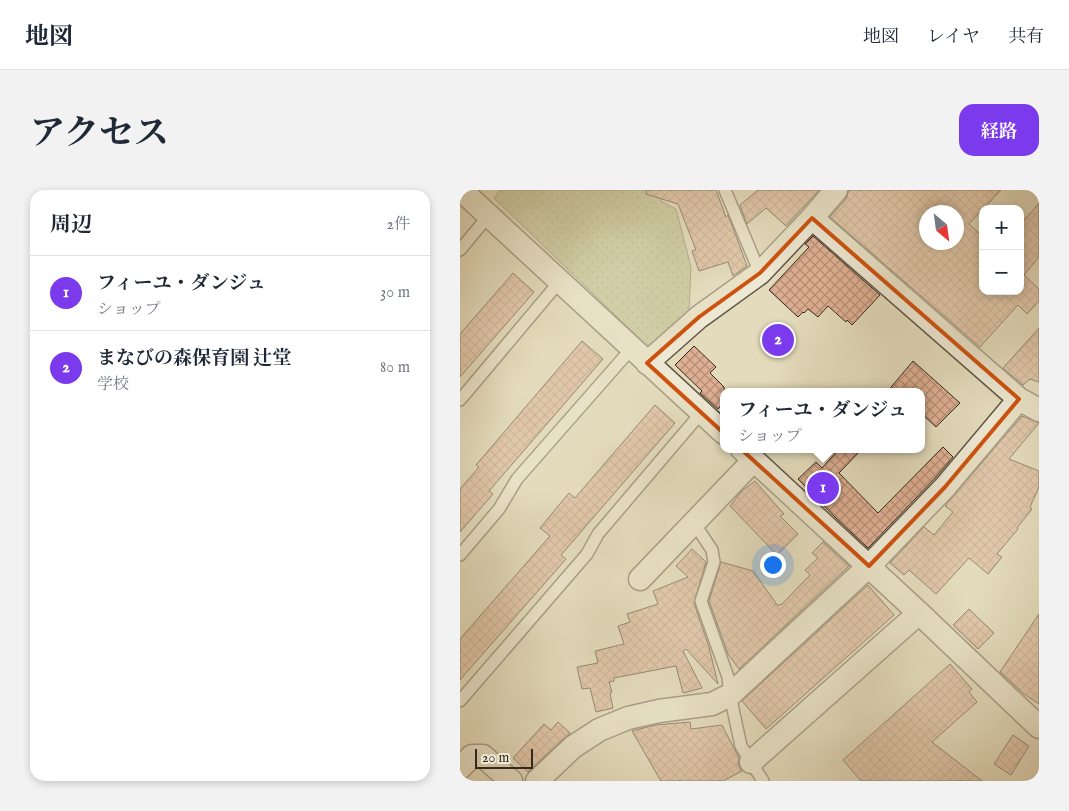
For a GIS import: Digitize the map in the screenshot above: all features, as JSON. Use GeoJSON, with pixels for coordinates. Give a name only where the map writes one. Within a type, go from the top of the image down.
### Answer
{"type":"FeatureCollection","features":[{"type":"Feature","properties":{"kind":"street"},"geometry":{"type":"LineString","coordinates":[[461,190],[720,430]]}},
{"type":"Feature","properties":{"kind":"street"},"geometry":{"type":"LineString","coordinates":[[639,355],[760,273],[836,190]]}},
{"type":"Feature","properties":{"kind":"street"},"geometry":{"type":"LineString","coordinates":[[812,218],[1019,399],[1039,410]]}},
{"type":"Feature","properties":{"kind":"street"},"geometry":{"type":"LineString","coordinates":[[537,781],[573,748],[599,730],[628,718],[712,704],[730,695],[869,566],[945,488],[1019,399]]}},
{"type":"Feature","properties":{"kind":"street"},"geometry":{"type":"LineString","coordinates":[[640,579],[694,523],[748,455],[869,566],[1039,727]]}},
{"type":"Feature","properties":{"kind":"street"},"geometry":{"type":"LineString","coordinates":[[751,762],[919,613]]}},
{"type":"Feature","properties":{"kind":"street"},"geometry":{"type":"LineString","coordinates":[[460,768],[472,756],[483,756],[511,781]]}},
{"type":"Feature","properties":{"kind":"lane"},"geometry":{"type":"LineString","coordinates":[[725,190],[760,273]]}},
{"type":"Feature","properties":{"kind":"lane"},"geometry":{"type":"LineString","coordinates":[[460,250],[489,216]]}},
{"type":"Feature","properties":{"kind":"lane"},"geometry":{"type":"LineString","coordinates":[[460,400],[560,282]]}},
{"type":"Feature","properties":{"kind":"lane"},"geometry":{"type":"LineString","coordinates":[[460,555],[499,509],[517,479],[639,355]]}},
{"type":"Feature","properties":{"kind":"lane"},"geometry":{"type":"LineString","coordinates":[[460,701],[587,554],[598,534],[701,413]]}},
{"type":"Feature","properties":{"kind":"lane"},"geometry":{"type":"LineString","coordinates":[[694,523],[712,550],[714,562],[701,601],[728,678],[741,746],[763,781]]}},
{"type":"Feature","properties":{"kind":"highlighted area"},"geometry":{"type":"Polygon","coordinates":[[[812,218],[1019,399],[945,487],[869,566],[647,363],[699,317],[760,273],[812,218]]]}},
{"type":"Feature","properties":{"kind":"green space"},"geometry":{"type":"Polygon","coordinates":[[[500,190],[661,190],[661,201],[676,209],[691,267],[689,312],[649,348],[494,198],[500,190]]]}},
{"type":"Feature","properties":{"kind":"building"},"geometry":{"type":"Polygon","coordinates":[[[646,190],[716,190],[726,217],[728,215],[747,266],[733,276],[728,262],[699,271],[692,251],[696,250],[678,204],[646,194],[646,190]]]}},
{"type":"Feature","properties":{"kind":"building"},"geometry":{"type":"Polygon","coordinates":[[[758,190],[819,190],[786,226],[766,208],[747,224],[740,205],[758,190]]]}},
{"type":"Feature","properties":{"kind":"building"},"geometry":{"type":"Polygon","coordinates":[[[849,190],[1001,190],[987,205],[979,205],[979,213],[969,224],[979,233],[979,295],[1024,295],[1024,275],[1039,289],[1039,301],[1027,314],[1018,305],[980,347],[830,217],[846,199],[849,190]]]}},
{"type":"Feature","properties":{"kind":"building"},"geometry":{"type":"Polygon","coordinates":[[[1039,203],[1039,257],[1024,275],[1024,220],[1039,203]]]}},
{"type":"Feature","properties":{"kind":"building"},"geometry":{"type":"Polygon","coordinates":[[[813,236],[880,295],[852,325],[828,306],[818,317],[808,309],[798,317],[769,290],[809,247],[805,244],[813,236]]]}},
{"type":"Feature","properties":{"kind":"building"},"geometry":{"type":"Polygon","coordinates":[[[513,273],[534,292],[460,377],[460,334],[513,273]]]}},
{"type":"Feature","properties":{"kind":"building"},"geometry":{"type":"Polygon","coordinates":[[[1039,328],[1039,382],[1030,379],[1023,385],[1003,368],[1039,328]]]}},
{"type":"Feature","properties":{"kind":"building"},"geometry":{"type":"Polygon","coordinates":[[[582,341],[603,359],[489,491],[493,494],[460,532],[460,489],[479,467],[476,465],[582,341]]]}},
{"type":"Feature","properties":{"kind":"building"},"geometry":{"type":"Polygon","coordinates":[[[694,346],[716,367],[710,373],[724,387],[720,388],[720,407],[718,409],[700,393],[702,391],[675,365],[694,346]]]}},
{"type":"Feature","properties":{"kind":"building"},"geometry":{"type":"Polygon","coordinates":[[[913,361],[960,403],[936,427],[925,417],[925,388],[890,388],[913,361]]]}},
{"type":"Feature","properties":{"kind":"building"},"geometry":{"type":"Polygon","coordinates":[[[655,405],[675,423],[561,555],[566,559],[460,680],[460,639],[550,536],[540,528],[569,493],[575,498],[655,405]]]}},
{"type":"Feature","properties":{"kind":"building"},"geometry":{"type":"Polygon","coordinates":[[[1022,416],[1039,423],[1009,459],[1039,471],[1039,487],[1030,507],[1032,509],[997,554],[1002,557],[988,574],[969,558],[936,594],[909,570],[904,575],[890,563],[924,527],[934,535],[953,512],[945,506],[1022,416]]]}},
{"type":"Feature","properties":{"kind":"building"},"geometry":{"type":"Polygon","coordinates":[[[943,447],[953,457],[868,548],[798,479],[816,462],[822,468],[835,453],[858,453],[839,473],[878,513],[943,447]]]}},
{"type":"Feature","properties":{"kind":"building"},"geometry":{"type":"Polygon","coordinates":[[[755,481],[784,514],[780,516],[798,534],[777,555],[730,506],[742,491],[755,481]]]}},
{"type":"Feature","properties":{"kind":"building"},"geometry":{"type":"Polygon","coordinates":[[[823,542],[849,566],[739,669],[728,654],[709,601],[721,562],[753,571],[778,606],[810,575],[805,570],[818,558],[812,553],[823,542]]]}},
{"type":"Feature","properties":{"kind":"building"},"geometry":{"type":"Polygon","coordinates":[[[692,549],[706,562],[694,603],[709,647],[718,684],[686,649],[683,651],[702,688],[683,693],[676,666],[614,678],[614,681],[609,682],[613,708],[596,712],[590,688],[582,689],[577,667],[598,663],[595,651],[624,644],[618,626],[630,622],[627,614],[658,604],[653,591],[688,577],[676,566],[692,549]]]}},
{"type":"Feature","properties":{"kind":"building"},"geometry":{"type":"Polygon","coordinates":[[[868,585],[894,615],[766,729],[742,701],[868,585]]]}},
{"type":"Feature","properties":{"kind":"building"},"geometry":{"type":"Polygon","coordinates":[[[969,609],[994,633],[978,649],[953,625],[969,609]]]}},
{"type":"Feature","properties":{"kind":"building"},"geometry":{"type":"Polygon","coordinates":[[[1039,614],[1039,704],[1024,694],[1000,672],[1039,614]]]}},
{"type":"Feature","properties":{"kind":"building"},"geometry":{"type":"Polygon","coordinates":[[[950,664],[972,689],[969,692],[977,702],[932,742],[982,781],[861,781],[843,760],[950,664]]]}},
{"type":"Feature","properties":{"kind":"building"},"geometry":{"type":"Polygon","coordinates":[[[558,722],[570,733],[528,772],[513,758],[544,724],[551,730],[558,722]]]}},
{"type":"Feature","properties":{"kind":"building"},"geometry":{"type":"Polygon","coordinates":[[[690,722],[691,729],[722,725],[739,758],[738,765],[742,771],[723,781],[661,781],[632,731],[655,725],[690,722]]]}},
{"type":"Feature","properties":{"kind":"building"},"geometry":{"type":"Polygon","coordinates":[[[1013,735],[1029,746],[1011,775],[994,764],[1013,735]]]}},
{"type":"Feature","properties":{"kind":"place","name":"まなびの森保育園 辻堂"},"geometry":{"type":"Point","coordinates":[778,340]}},
{"type":"Feature","properties":{"kind":"place","name":"フィーユ・ダンジュ"},"geometry":{"type":"Point","coordinates":[823,488]}}]}
